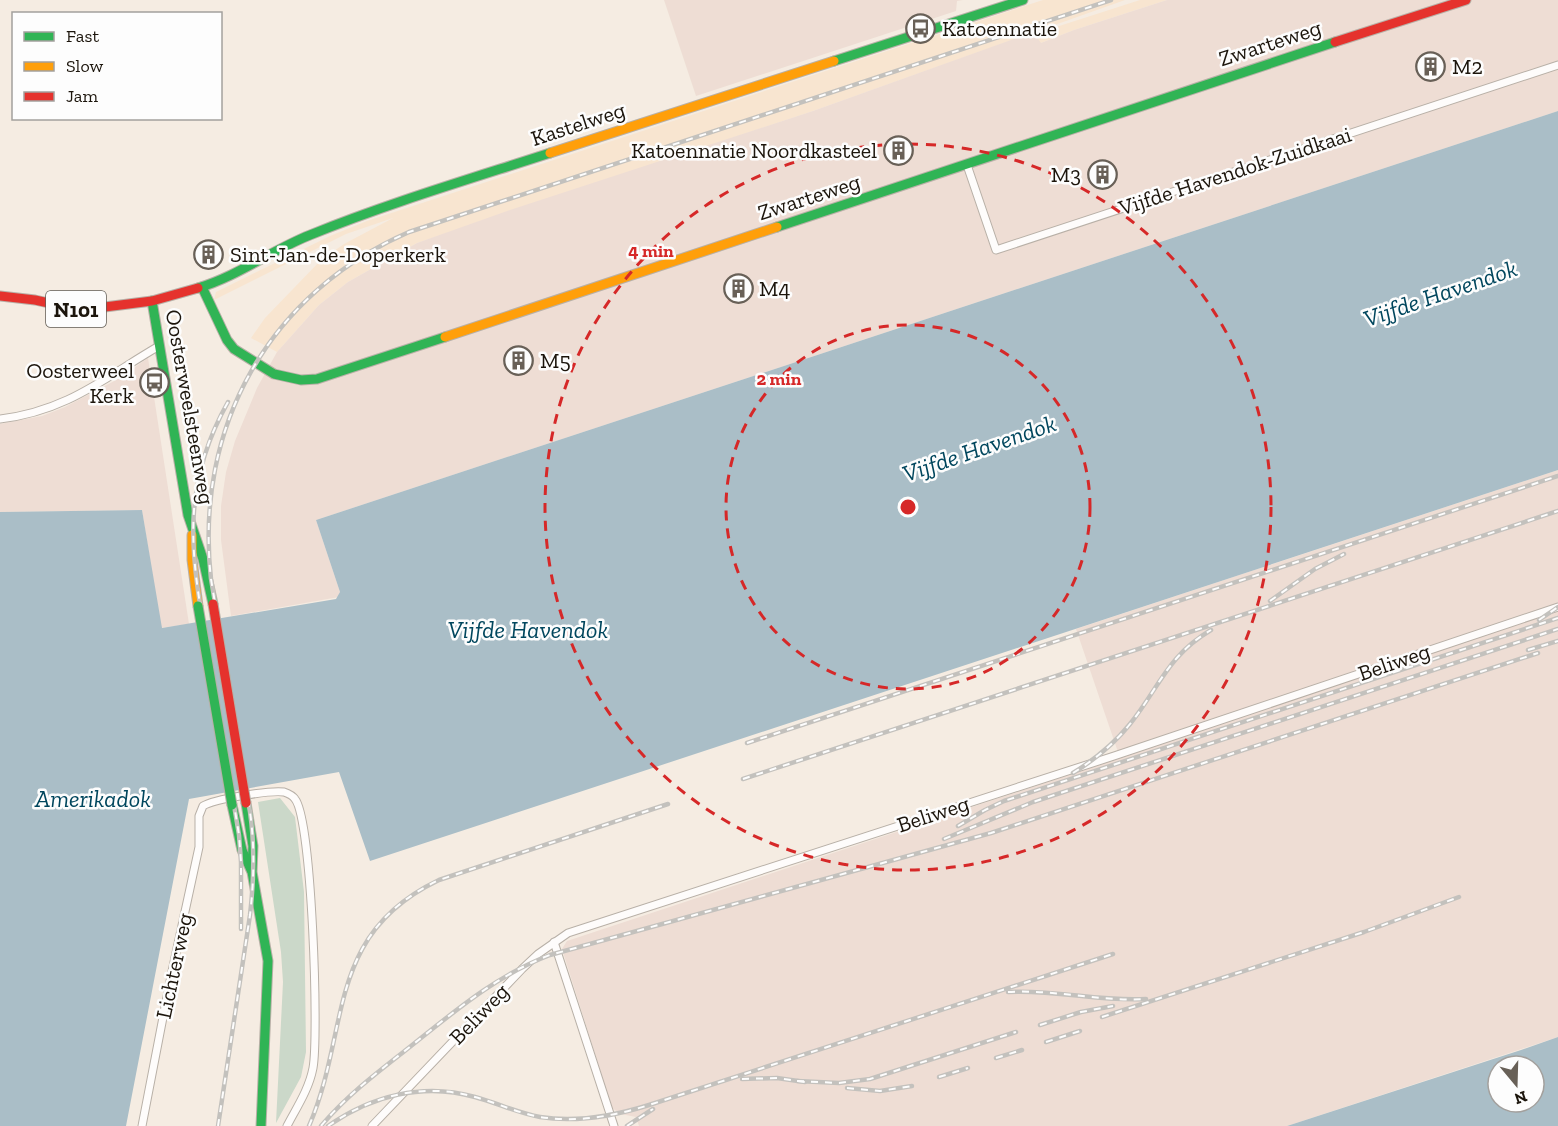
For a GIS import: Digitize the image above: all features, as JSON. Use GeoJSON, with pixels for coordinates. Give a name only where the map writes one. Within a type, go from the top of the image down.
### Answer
{"type":"FeatureCollection","features":[{"type":"Feature","properties":{"kind":"main road","name":"Kastelweg"},"geometry":{"type":"LineString","coordinates":[[152,301],[202,287],[307,236],[370,211],[1023,0]]}},
{"type":"Feature","properties":{"kind":"main road","name":"Zwarteweg"},"geometry":{"type":"LineString","coordinates":[[202,287],[234,350],[274,374],[294,379],[317,379],[1466,0]]}},
{"type":"Feature","properties":{"kind":"main road","name":"Oosterweelsteenweg"},"geometry":{"type":"LineString","coordinates":[[0,297],[35,300],[81,310],[152,301],[192,530],[192,560],[198,606],[232,805],[242,850],[252,872]]}},
{"type":"Feature","properties":{"kind":"main road","name":"Oosterweelsteenweg"},"geometry":{"type":"LineString","coordinates":[[192,530],[203,559],[213,603],[253,846],[252,872]]}},
{"type":"Feature","properties":{"kind":"main road"},"geometry":{"type":"LineString","coordinates":[[252,872],[266,946],[269,976],[261,1126]]}},
{"type":"Feature","properties":{"kind":"street","name":"Vijfde Havendok-Zuidkaai"},"geometry":{"type":"LineString","coordinates":[[967,165],[996,250],[1558,65]]}},
{"type":"Feature","properties":{"kind":"street"},"geometry":{"type":"LineString","coordinates":[[0,419],[30,414],[70,400],[159,346]]}},
{"type":"Feature","properties":{"kind":"street","name":"Beliweg"},"geometry":{"type":"LineString","coordinates":[[372,1126],[522,969],[568,933],[1123,753],[1558,607]]}},
{"type":"Feature","properties":{"kind":"street","name":"Lichterweg"},"geometry":{"type":"LineString","coordinates":[[142,1126],[199,847],[199,816],[203,806],[216,800],[282,792],[295,799],[300,808],[311,894],[316,1051],[309,1084],[287,1126]]}},
{"type":"Feature","properties":{"kind":"street"},"geometry":{"type":"LineString","coordinates":[[554,942],[614,1126]]}},
{"type":"Feature","properties":{"kind":"shaded area"},"geometry":{"type":"Polygon","coordinates":[[[664,0],[963,0],[957,1],[956,11],[696,96],[664,0]]]}},
{"type":"Feature","properties":{"kind":"shaded area"},"geometry":{"type":"Polygon","coordinates":[[[1043,0],[1125,0],[813,111],[417,243],[348,282],[319,305],[277,352],[251,338],[265,318],[321,260],[344,244],[393,218],[346,234],[214,300],[216,292],[330,236],[367,221],[1043,0]]]}},
{"type":"Feature","properties":{"kind":"shaded area"},"geometry":{"type":"Polygon","coordinates":[[[1140,0],[1167,0],[1024,47],[1053,28],[1140,0]]]}},
{"type":"Feature","properties":{"kind":"shaded area"},"geometry":{"type":"Polygon","coordinates":[[[1167,0],[1558,0],[1558,111],[316,520],[340,592],[339,597],[231,616],[221,540],[221,506],[226,472],[235,441],[257,388],[277,352],[319,305],[348,282],[417,243],[510,210],[813,111],[1033,32],[1041,43],[1167,0]]]}},
{"type":"Feature","properties":{"kind":"shaded area"},"geometry":{"type":"Polygon","coordinates":[[[148,358],[189,624],[161,628],[142,510],[0,512],[0,424],[42,416],[65,407],[118,379],[148,358]]]}},
{"type":"Feature","properties":{"kind":"shaded area"},"geometry":{"type":"Polygon","coordinates":[[[1558,470],[1558,1037],[1506,1054],[1486,1054],[1486,1061],[1287,1126],[639,1126],[636,1117],[621,1114],[612,1108],[562,949],[567,941],[1120,758],[1076,629],[1558,470]]]}},
{"type":"Feature","properties":{"kind":"green space"},"geometry":{"type":"Polygon","coordinates":[[[280,798],[295,817],[304,892],[306,1052],[301,1077],[276,1123],[283,982],[281,952],[258,802],[280,798]]]}},
{"type":"Feature","properties":{"kind":"water","name":"Vijfde Havendok"},"geometry":{"type":"Polygon","coordinates":[[[1558,111],[1558,470],[370,861],[339,772],[189,799],[126,1126],[0,1126],[0,512],[142,510],[162,628],[336,599],[340,592],[316,520],[1558,111]]]}},
{"type":"Feature","properties":{"kind":"water"},"geometry":{"type":"Polygon","coordinates":[[[1558,1037],[1558,1126],[1287,1126],[1486,1061],[1486,1114],[1546,1114],[1546,1054],[1509,1054],[1558,1037]]]}},
{"type":"Feature","properties":{"kind":"railway"},"geometry":{"type":"LineString","coordinates":[[218,1126],[250,915],[253,851],[250,812],[211,579],[209,523],[215,469],[229,418],[251,371],[280,329],[317,291],[360,258],[409,232],[1111,0]]}},
{"type":"Feature","properties":{"kind":"railway"},"geometry":{"type":"LineString","coordinates":[[228,402],[211,436],[201,469],[195,501],[193,533],[199,598],[239,835],[241,929]]}},
{"type":"Feature","properties":{"kind":"railway"},"geometry":{"type":"LineString","coordinates":[[747,743],[1558,476]]}},
{"type":"Feature","properties":{"kind":"railway"},"geometry":{"type":"LineString","coordinates":[[743,779],[1558,511]]}},
{"type":"Feature","properties":{"kind":"railway"},"geometry":{"type":"LineString","coordinates":[[1270,601],[1315,569],[1344,554]]}},
{"type":"Feature","properties":{"kind":"railway"},"geometry":{"type":"LineString","coordinates":[[1539,620],[1558,607]]}},
{"type":"Feature","properties":{"kind":"railway"},"geometry":{"type":"LineString","coordinates":[[958,826],[1004,801],[1558,618]]}},
{"type":"Feature","properties":{"kind":"railway"},"geometry":{"type":"LineString","coordinates":[[944,839],[1033,802],[1558,629]]}},
{"type":"Feature","properties":{"kind":"railway"},"geometry":{"type":"LineString","coordinates":[[1073,773],[1117,738],[1140,711],[1174,662],[1196,640],[1211,630]]}},
{"type":"Feature","properties":{"kind":"railway"},"geometry":{"type":"LineString","coordinates":[[1528,650],[1558,641]]}},
{"type":"Feature","properties":{"kind":"railway"},"geometry":{"type":"LineString","coordinates":[[321,1126],[364,1084],[460,1007],[494,983],[550,955],[991,833],[1538,653]]}},
{"type":"Feature","properties":{"kind":"railway"},"geometry":{"type":"LineString","coordinates":[[309,1126],[322,1090],[338,1020],[358,956],[376,928],[402,902],[439,880],[668,804]]}},
{"type":"Feature","properties":{"kind":"railway"},"geometry":{"type":"LineString","coordinates":[[1102,1017],[1364,932],[1459,897]]}},
{"type":"Feature","properties":{"kind":"railway"},"geometry":{"type":"LineString","coordinates":[[328,1126],[380,1100],[398,1095],[436,1091],[483,1099],[532,1115],[554,1119],[582,1119],[622,1112],[1113,954]]}},
{"type":"Feature","properties":{"kind":"railway"},"geometry":{"type":"LineString","coordinates":[[1008,992],[1146,999]]}},
{"type":"Feature","properties":{"kind":"railway"},"geometry":{"type":"LineString","coordinates":[[1040,1025],[1081,1012],[1113,1006]]}},
{"type":"Feature","properties":{"kind":"railway"},"geometry":{"type":"LineString","coordinates":[[1046,1042],[1080,1031]]}},
{"type":"Feature","properties":{"kind":"railway"},"geometry":{"type":"LineString","coordinates":[[797,1081],[839,1083],[870,1079],[1016,1032]]}},
{"type":"Feature","properties":{"kind":"railway"},"geometry":{"type":"LineString","coordinates":[[996,1058],[1022,1050]]}},
{"type":"Feature","properties":{"kind":"railway"},"geometry":{"type":"LineString","coordinates":[[939,1077],[968,1068]]}},
{"type":"Feature","properties":{"kind":"railway"},"geometry":{"type":"LineString","coordinates":[[742,1079],[777,1078],[805,1082]]}},
{"type":"Feature","properties":{"kind":"railway"},"geometry":{"type":"LineString","coordinates":[[847,1088],[880,1091],[912,1086]]}},
{"type":"Feature","properties":{"kind":"railway"},"geometry":{"type":"LineString","coordinates":[[627,1126],[653,1109]]}},
{"type":"Feature","properties":{"kind":"traffic: fast"},"geometry":{"type":"LineString","coordinates":[[834,61],[1023,0]]}},
{"type":"Feature","properties":{"kind":"traffic: fast"},"geometry":{"type":"LineString","coordinates":[[777,227],[1335,42]]}},
{"type":"Feature","properties":{"kind":"traffic: fast"},"geometry":{"type":"LineString","coordinates":[[198,288],[227,277],[296,241],[340,223],[550,153]]}},
{"type":"Feature","properties":{"kind":"traffic: fast"},"geometry":{"type":"LineString","coordinates":[[202,287],[227,340],[234,349],[274,374],[301,380],[317,379],[445,337]]}},
{"type":"Feature","properties":{"kind":"traffic: fast"},"geometry":{"type":"LineString","coordinates":[[152,301],[188,515],[203,559],[213,604]]}},
{"type":"Feature","properties":{"kind":"traffic: fast"},"geometry":{"type":"LineString","coordinates":[[198,606],[232,805]]}},
{"type":"Feature","properties":{"kind":"traffic: fast"},"geometry":{"type":"LineString","coordinates":[[246,803],[253,846],[252,872],[268,961],[261,1126]]}},
{"type":"Feature","properties":{"kind":"traffic: fast"},"geometry":{"type":"LineString","coordinates":[[232,805],[242,850],[251,870]]}},
{"type":"Feature","properties":{"kind":"traffic: slow"},"geometry":{"type":"LineString","coordinates":[[550,153],[834,61]]}},
{"type":"Feature","properties":{"kind":"traffic: slow"},"geometry":{"type":"LineString","coordinates":[[445,337],[777,227]]}},
{"type":"Feature","properties":{"kind":"traffic: slow"},"geometry":{"type":"LineString","coordinates":[[192,535],[192,560],[198,606]]}},
{"type":"Feature","properties":{"kind":"traffic: jam"},"geometry":{"type":"LineString","coordinates":[[1335,42],[1466,0]]}},
{"type":"Feature","properties":{"kind":"traffic: jam"},"geometry":{"type":"LineString","coordinates":[[0,296],[35,300],[81,310],[152,301],[198,288]]}},
{"type":"Feature","properties":{"kind":"traffic: jam"},"geometry":{"type":"LineString","coordinates":[[213,604],[246,803]]}},
{"type":"Feature","properties":{"kind":"place","name":"Katoennatie"},"geometry":{"type":"Point","coordinates":[921,28]}},
{"type":"Feature","properties":{"kind":"place","name":"M2"},"geometry":{"type":"Point","coordinates":[1431,66]}},
{"type":"Feature","properties":{"kind":"place","name":"Katoennatie Noordkasteel"},"geometry":{"type":"Point","coordinates":[898,150]}},
{"type":"Feature","properties":{"kind":"place","name":"M3"},"geometry":{"type":"Point","coordinates":[1102,174]}},
{"type":"Feature","properties":{"kind":"place","name":"Sint-Jan-de-Doperkerk"},"geometry":{"type":"Point","coordinates":[209,254]}},
{"type":"Feature","properties":{"kind":"place","name":"M4"},"geometry":{"type":"Point","coordinates":[738,288]}},
{"type":"Feature","properties":{"kind":"place","name":"M5"},"geometry":{"type":"Point","coordinates":[519,360]}},
{"type":"Feature","properties":{"kind":"place","name":"Oosterweel Kerk"},"geometry":{"type":"Point","coordinates":[155,383]}},
{"type":"Feature","properties":{"kind":"water label","name":"Amerikadok"},"geometry":{"type":"Point","coordinates":[93,798]}}]}
